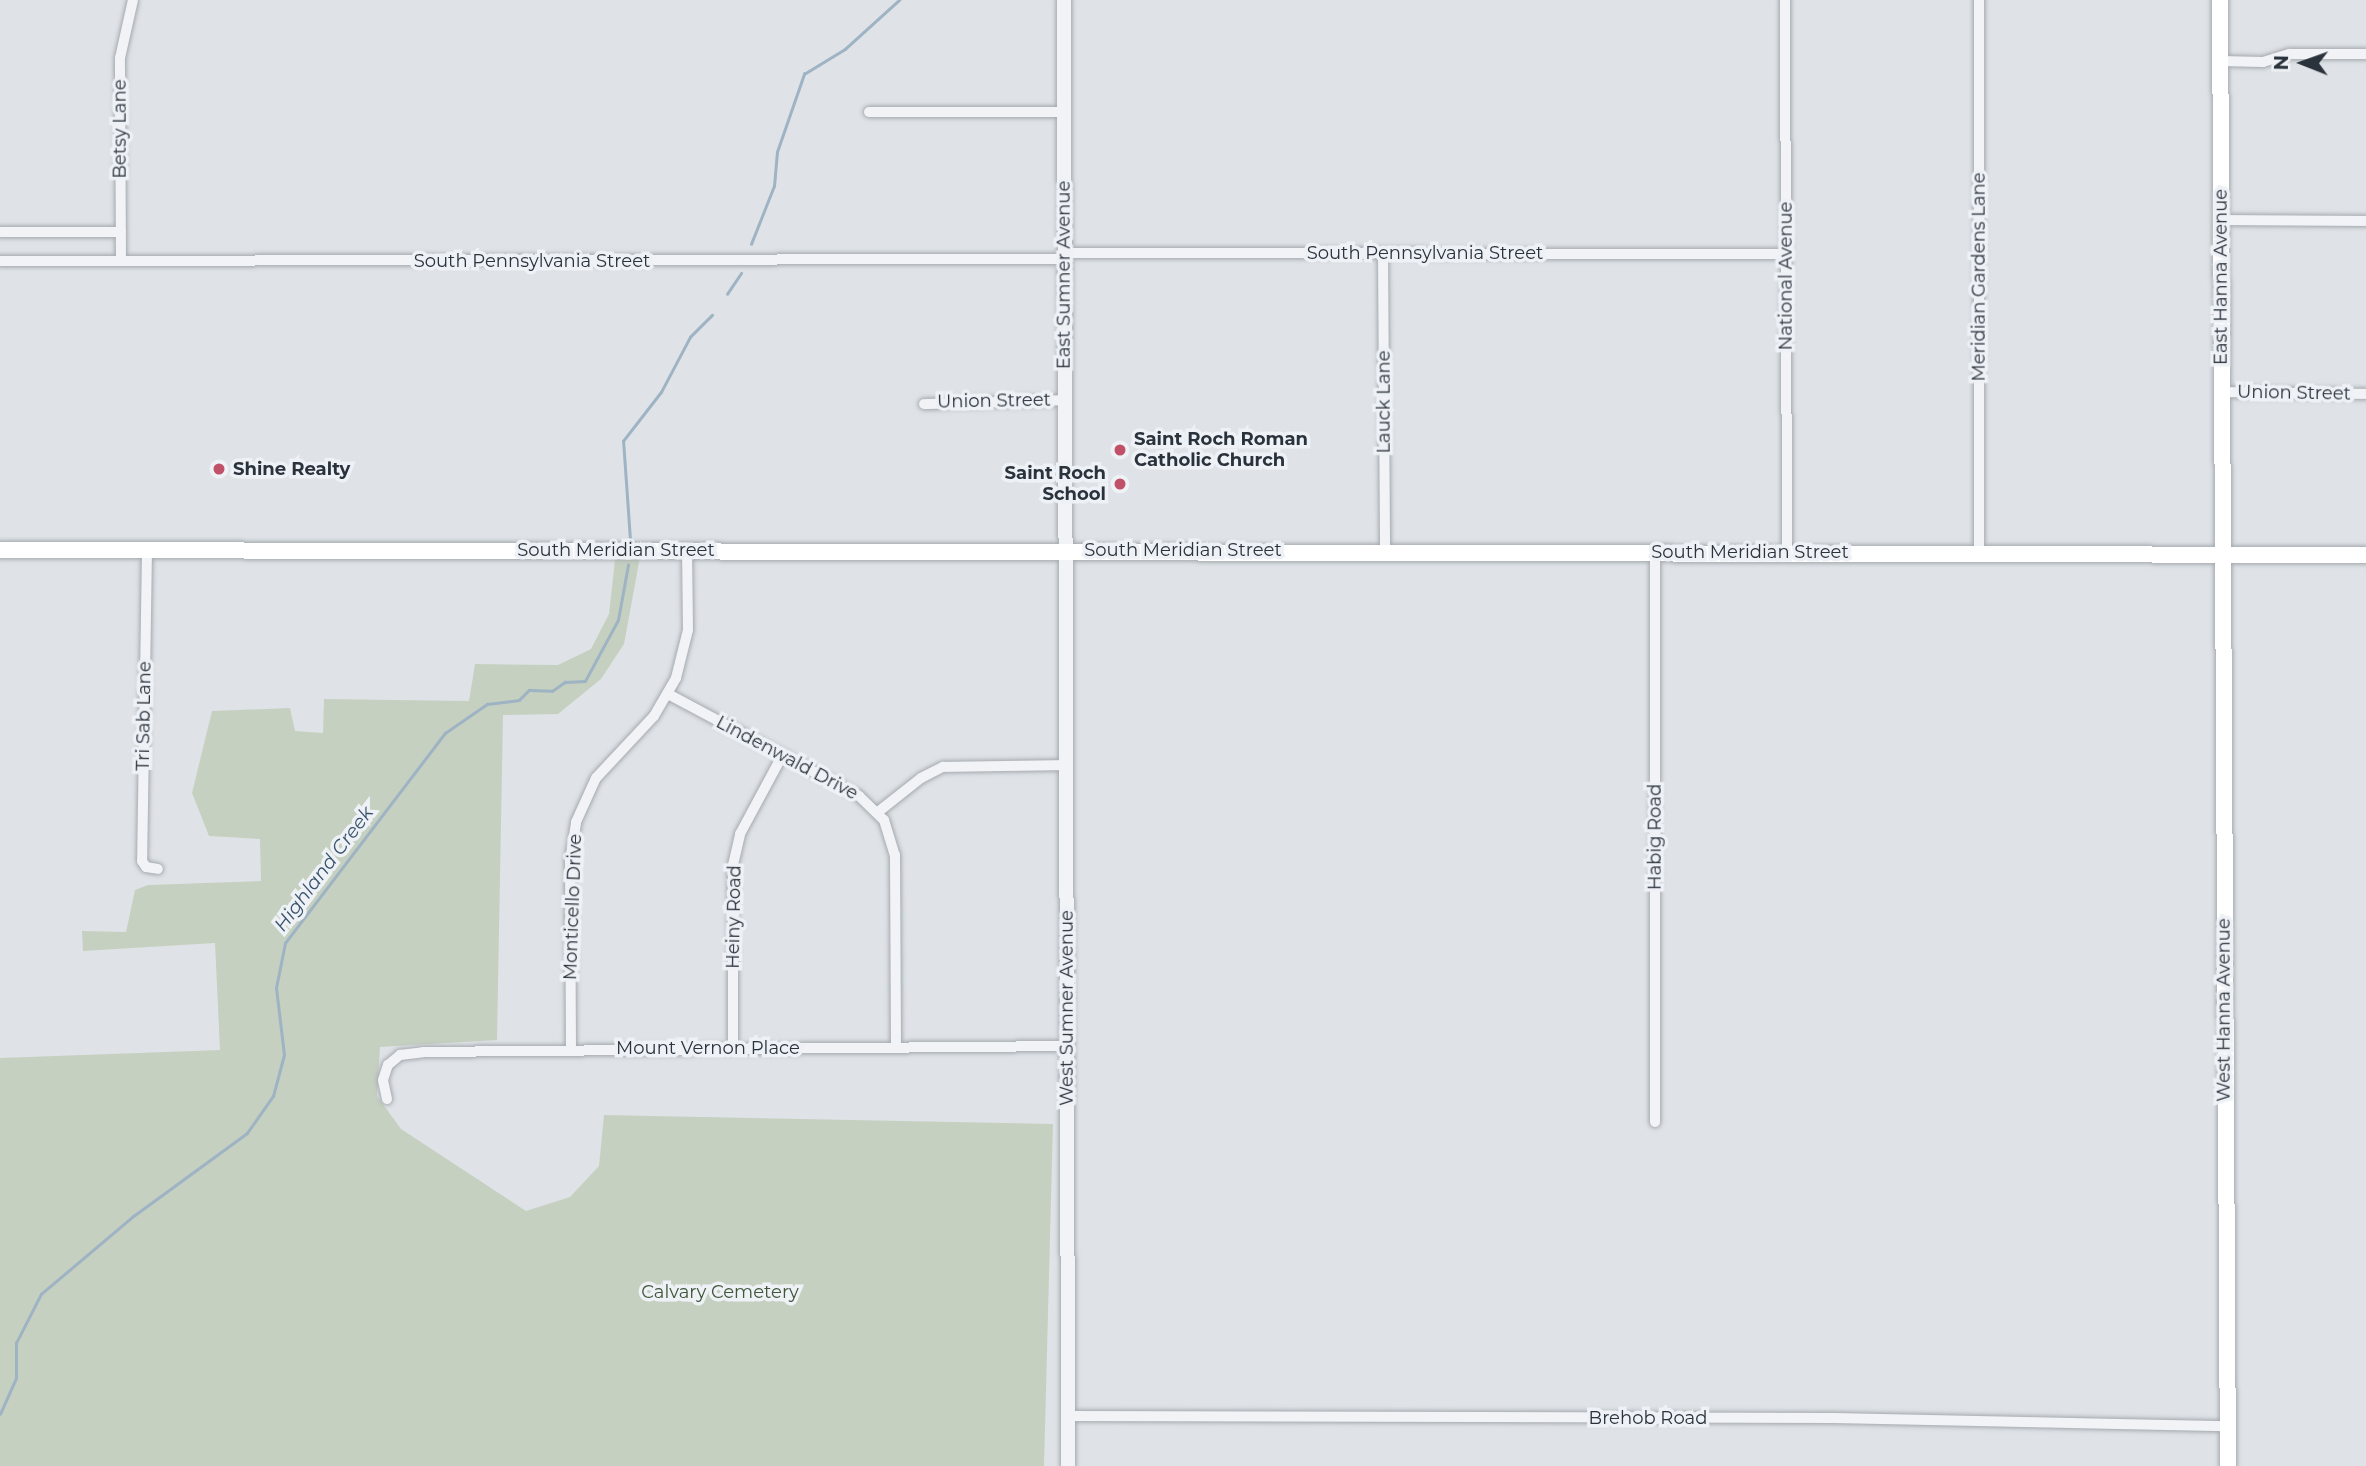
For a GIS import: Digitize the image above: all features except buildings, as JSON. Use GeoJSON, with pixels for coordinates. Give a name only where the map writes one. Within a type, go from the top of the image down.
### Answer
{"type":"FeatureCollection","features":[{"type":"Feature","properties":{"kind":"main road","name":"East Hanna Avenue"},"geometry":{"type":"LineString","coordinates":[[2220,0],[2221,554]]}},
{"type":"Feature","properties":{"kind":"main road","name":"South Meridian Street"},"geometry":{"type":"LineString","coordinates":[[0,550],[1068,550],[2366,555]]}},
{"type":"Feature","properties":{"kind":"main road","name":"West Hanna Avenue"},"geometry":{"type":"LineString","coordinates":[[2221,554],[2228,1466]]}},
{"type":"Feature","properties":{"kind":"street","name":"Betsy Lane"},"geometry":{"type":"LineString","coordinates":[[121,261],[120,58],[132,0]]}},
{"type":"Feature","properties":{"kind":"street","name":"East Sumner Avenue"},"geometry":{"type":"LineString","coordinates":[[1064,0],[1068,550]]}},
{"type":"Feature","properties":{"kind":"street","name":"National Avenue"},"geometry":{"type":"LineString","coordinates":[[1786,0],[1787,552]]}},
{"type":"Feature","properties":{"kind":"street","name":"Meridian Gardens Lane"},"geometry":{"type":"LineString","coordinates":[[1979,0],[1979,553]]}},
{"type":"Feature","properties":{"kind":"street"},"geometry":{"type":"LineString","coordinates":[[2221,61],[2263,62],[2290,54],[2366,54]]}},
{"type":"Feature","properties":{"kind":"street"},"geometry":{"type":"LineString","coordinates":[[869,112],[1064,112]]}},
{"type":"Feature","properties":{"kind":"street"},"geometry":{"type":"LineString","coordinates":[[2222,220],[2366,221]]}},
{"type":"Feature","properties":{"kind":"street"},"geometry":{"type":"LineString","coordinates":[[0,232],[121,232]]}},
{"type":"Feature","properties":{"kind":"street","name":"South Pennsylvania Street"},"geometry":{"type":"LineString","coordinates":[[0,261],[1383,253],[1786,254]]}},
{"type":"Feature","properties":{"kind":"street","name":"Lauck Lane"},"geometry":{"type":"LineString","coordinates":[[1383,253],[1385,551]]}},
{"type":"Feature","properties":{"kind":"street","name":"Union Street"},"geometry":{"type":"LineString","coordinates":[[2222,392],[2366,394]]}},
{"type":"Feature","properties":{"kind":"street","name":"Union Street"},"geometry":{"type":"LineString","coordinates":[[924,404],[1065,400]]}},
{"type":"Feature","properties":{"kind":"street","name":"Tri Sab Lane"},"geometry":{"type":"LineString","coordinates":[[147,550],[142,861],[146,867],[158,869]]}},
{"type":"Feature","properties":{"kind":"street","name":"Monticello Drive"},"geometry":{"type":"LineString","coordinates":[[570,1048],[570,861],[576,822],[596,778],[668,694],[688,630],[687,550]]}},
{"type":"Feature","properties":{"kind":"street","name":"West Sumner Avenue"},"geometry":{"type":"LineString","coordinates":[[1068,550],[1068,1466]]}},
{"type":"Feature","properties":{"kind":"street","name":"Habig Road"},"geometry":{"type":"LineString","coordinates":[[1655,552],[1655,1122]]}},
{"type":"Feature","properties":{"kind":"street","name":"Lindenwald Drive"},"geometry":{"type":"LineString","coordinates":[[668,694],[859,796],[878,812]]}},
{"type":"Feature","properties":{"kind":"street","name":"Heiny Road"},"geometry":{"type":"LineString","coordinates":[[733,1048],[733,865],[740,834],[782,756]]}},
{"type":"Feature","properties":{"kind":"street"},"geometry":{"type":"LineString","coordinates":[[896,1047],[895,855],[878,812],[921,778],[943,767],[1066,765]]}},
{"type":"Feature","properties":{"kind":"street","name":"Mount Vernon Place"},"geometry":{"type":"LineString","coordinates":[[387,1099],[384,1071],[400,1055],[570,1048],[1067,1046]]}},
{"type":"Feature","properties":{"kind":"street","name":"Brehob Road"},"geometry":{"type":"LineString","coordinates":[[1068,1416],[1822,1418],[2228,1426]]}},
{"type":"Feature","properties":{"kind":"green space","name":"Calvary Cemetery"},"geometry":{"type":"Polygon","coordinates":[[[640,557],[624,644],[601,679],[558,714],[503,715],[497,1040],[380,1047],[377,1096],[401,1129],[526,1211],[570,1197],[599,1166],[604,1115],[1053,1124],[1044,1466],[0,1466],[0,1058],[220,1050],[215,943],[83,951],[82,931],[126,932],[135,890],[148,885],[261,881],[260,839],[209,836],[192,793],[212,711],[290,708],[295,731],[323,733],[324,699],[469,701],[475,664],[558,665],[591,649],[609,614],[615,560],[640,557]]]}},
{"type":"Feature","properties":{"kind":"waterway","name":"Highland Creek"},"geometry":{"type":"LineString","coordinates":[[751,244],[774,186],[777,152],[804,74],[845,49],[899,0]]}},
{"type":"Feature","properties":{"kind":"waterway","name":"Highland Creek"},"geometry":{"type":"LineString","coordinates":[[727,294],[741,273]]}},
{"type":"Feature","properties":{"kind":"waterway","name":"Highland Creek"},"geometry":{"type":"LineString","coordinates":[[630,540],[623,441],[661,392],[690,337],[712,315]]}},
{"type":"Feature","properties":{"kind":"waterway","name":"Highland Creek"},"geometry":{"type":"LineString","coordinates":[[0,1414],[16,1378],[16,1343],[41,1294],[132,1217],[247,1133],[273,1096],[284,1055],[276,988],[285,943],[445,733],[487,704],[519,700],[529,690],[552,691],[565,682],[585,681],[618,620],[628,565]]}},
{"type":"Feature","properties":{"kind":"place","name":"Saint Roch Roman Catholic Church"},"geometry":{"type":"Point","coordinates":[1120,450]}},
{"type":"Feature","properties":{"kind":"place","name":"Shine Realty"},"geometry":{"type":"Point","coordinates":[219,469]}},
{"type":"Feature","properties":{"kind":"place","name":"Saint Roch School"},"geometry":{"type":"Point","coordinates":[1120,484]}}]}
